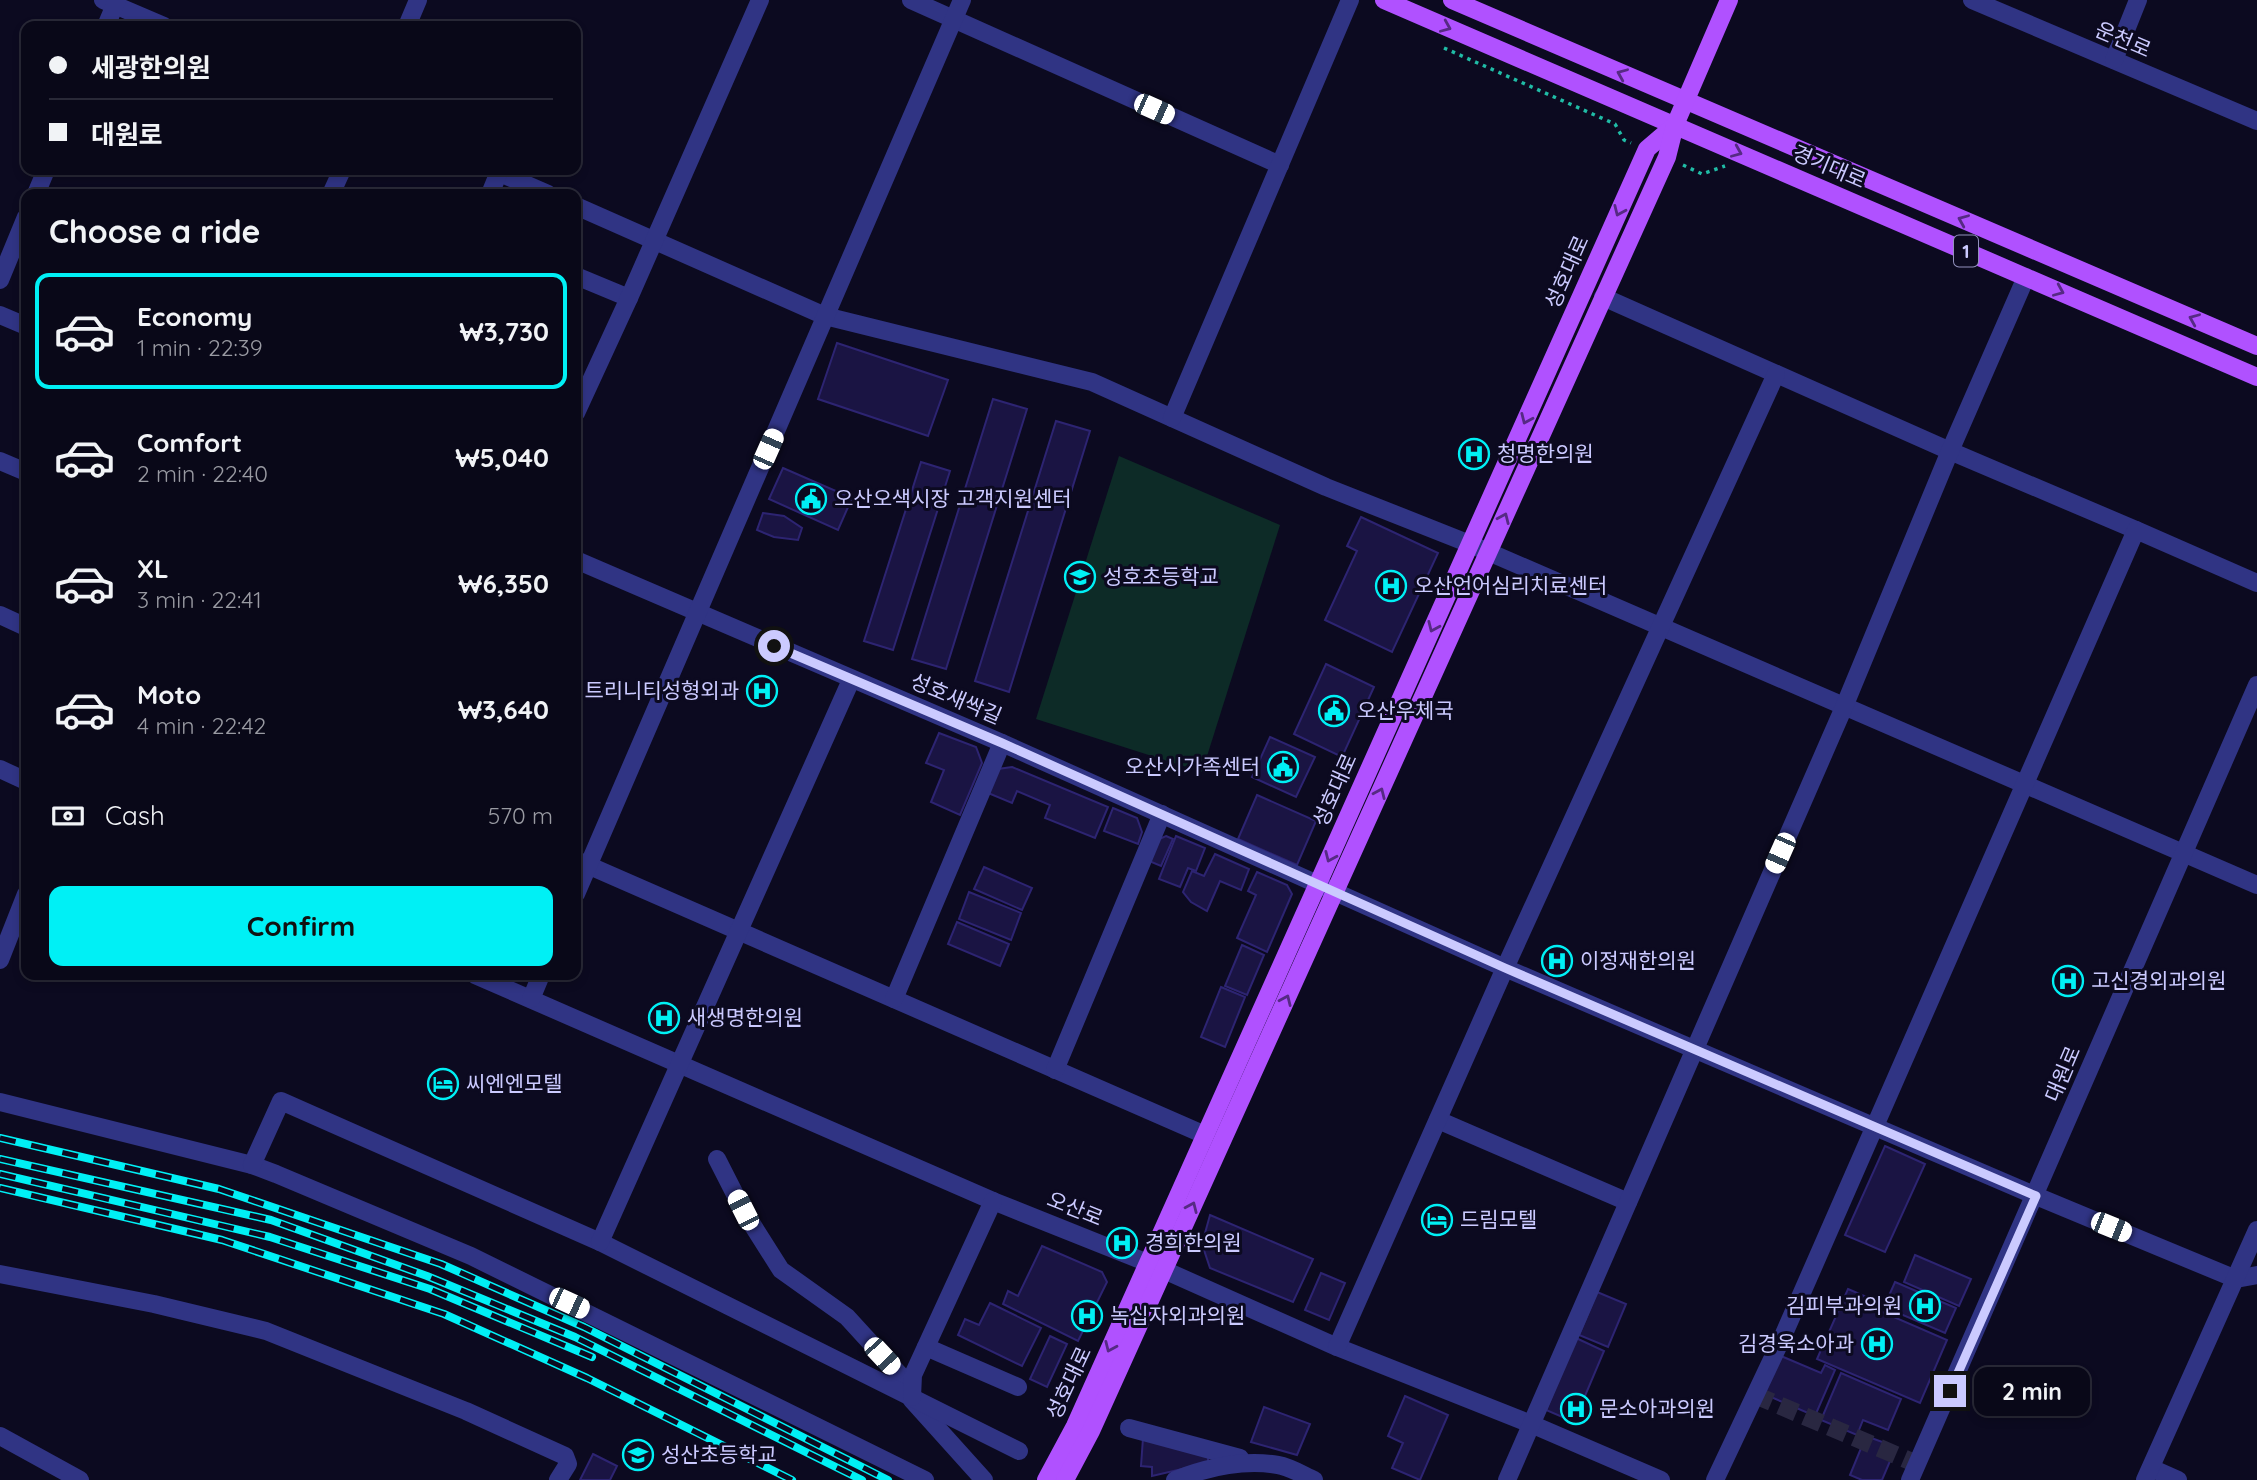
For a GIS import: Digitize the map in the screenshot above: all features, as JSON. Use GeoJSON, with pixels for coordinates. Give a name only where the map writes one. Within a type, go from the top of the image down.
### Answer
{"type":"FeatureCollection","features":[{"type":"Feature","properties":{"kind":"main road","name":"경기대로"},"geometry":{"type":"LineString","coordinates":[[1384,0],[2257,377]]}},
{"type":"Feature","properties":{"kind":"main road","name":"경기대로"},"geometry":{"type":"LineString","coordinates":[[1452,0],[2257,346]]}},
{"type":"Feature","properties":{"kind":"main road","name":"성호대로"},"geometry":{"type":"LineString","coordinates":[[1046,1480],[1156,1266],[1335,892],[1667,158],[1675,125],[1729,0]]}},
{"type":"Feature","properties":{"kind":"main road","name":"성호대로"},"geometry":{"type":"LineString","coordinates":[[1065,1480],[1091,1432],[1205,1135],[1647,149],[1675,125]]}},
{"type":"Feature","properties":{"kind":"street"},"geometry":{"type":"LineString","coordinates":[[409,21],[418,0]]}},
{"type":"Feature","properties":{"kind":"street"},"geometry":{"type":"LineString","coordinates":[[581,402],[760,0]]}},
{"type":"Feature","properties":{"kind":"street"},"geometry":{"type":"LineString","coordinates":[[911,0],[1280,166]]}},
{"type":"Feature","properties":{"kind":"street"},"geometry":{"type":"LineString","coordinates":[[962,0],[698,612],[582,862],[1205,1135]]}},
{"type":"Feature","properties":{"kind":"street"},"geometry":{"type":"LineString","coordinates":[[1172,418],[1350,0]]}},
{"type":"Feature","properties":{"kind":"street","name":"운천로"},"geometry":{"type":"LineString","coordinates":[[1972,0],[2257,121]]}},
{"type":"Feature","properties":{"kind":"street"},"geometry":{"type":"LineString","coordinates":[[2114,60],[2138,0]]}},
{"type":"Feature","properties":{"kind":"street"},"geometry":{"type":"LineString","coordinates":[[107,21],[112,2],[153,21]]}},
{"type":"Feature","properties":{"kind":"street"},"geometry":{"type":"LineString","coordinates":[[505,175],[537,189]]}},
{"type":"Feature","properties":{"kind":"street"},"geometry":{"type":"LineString","coordinates":[[581,208],[825,316],[1092,382],[1326,487],[1489,552],[2257,885]]}},
{"type":"Feature","properties":{"kind":"street"},"geometry":{"type":"LineString","coordinates":[[0,281],[21,229]]}},
{"type":"Feature","properties":{"kind":"street"},"geometry":{"type":"LineString","coordinates":[[1507,1480],[1844,707],[1950,451],[2026,277]]}},
{"type":"Feature","properties":{"kind":"street"},"geometry":{"type":"LineString","coordinates":[[581,278],[629,298]]}},
{"type":"Feature","properties":{"kind":"street"},"geometry":{"type":"LineString","coordinates":[[1604,297],[1950,451],[2257,583]]}},
{"type":"Feature","properties":{"kind":"street"},"geometry":{"type":"LineString","coordinates":[[0,316],[21,324]]}},
{"type":"Feature","properties":{"kind":"street"},"geometry":{"type":"LineString","coordinates":[[1337,1347],[1505,968],[1776,374]]}},
{"type":"Feature","properties":{"kind":"street"},"geometry":{"type":"LineString","coordinates":[[0,460],[21,470]]}},
{"type":"Feature","properties":{"kind":"street"},"geometry":{"type":"LineString","coordinates":[[1715,1480],[1783,1336],[1876,1127],[2136,530]]}},
{"type":"Feature","properties":{"kind":"street","name":"성호새싹길"},"geometry":{"type":"LineString","coordinates":[[581,562],[1002,743],[1505,968],[2236,1279]]}},
{"type":"Feature","properties":{"kind":"street"},"geometry":{"type":"LineString","coordinates":[[0,615],[21,625]]}},
{"type":"Feature","properties":{"kind":"street"},"geometry":{"type":"LineString","coordinates":[[600,1242],[851,680]]}},
{"type":"Feature","properties":{"kind":"street","name":"대원로"},"geometry":{"type":"LineString","coordinates":[[1910,1480],[2257,685]]}},
{"type":"Feature","properties":{"kind":"street"},"geometry":{"type":"LineString","coordinates":[[894,999],[1002,743]]}},
{"type":"Feature","properties":{"kind":"street"},"geometry":{"type":"LineString","coordinates":[[0,769],[21,779]]}},
{"type":"Feature","properties":{"kind":"street"},"geometry":{"type":"LineString","coordinates":[[1055,1070],[1162,814]]}},
{"type":"Feature","properties":{"kind":"street"},"geometry":{"type":"LineString","coordinates":[[0,958],[21,906]]}},
{"type":"Feature","properties":{"kind":"street","name":"오산로"},"geometry":{"type":"LineString","coordinates":[[487,980],[993,1201],[1156,1266],[1337,1347],[1531,1424],[1661,1480]]}},
{"type":"Feature","properties":{"kind":"street"},"geometry":{"type":"LineString","coordinates":[[531,999],[539,980]]}},
{"type":"Feature","properties":{"kind":"street"},"geometry":{"type":"LineString","coordinates":[[252,1165],[281,1101],[600,1242],[1019,1451]]}},
{"type":"Feature","properties":{"kind":"street"},"geometry":{"type":"LineString","coordinates":[[0,1102],[252,1165],[471,1256],[925,1480]]}},
{"type":"Feature","properties":{"kind":"street"},"geometry":{"type":"LineString","coordinates":[[1438,1120],[1628,1202]]}},
{"type":"Feature","properties":{"kind":"street"},"geometry":{"type":"LineString","coordinates":[[717,1158],[743,1210],[781,1270],[847,1317],[900,1375],[912,1399],[984,1480]]}},
{"type":"Feature","properties":{"kind":"street"},"geometry":{"type":"LineString","coordinates":[[912,1399],[913,1375],[993,1201]]}},
{"type":"Feature","properties":{"kind":"street"},"geometry":{"type":"LineString","coordinates":[[2178,1480],[2148,1474],[2257,1230]]}},
{"type":"Feature","properties":{"kind":"street"},"geometry":{"type":"LineString","coordinates":[[0,1274],[154,1304],[266,1331],[466,1411],[565,1456],[568,1464],[558,1480]]}},
{"type":"Feature","properties":{"kind":"street"},"geometry":{"type":"LineString","coordinates":[[2236,1279],[2257,1275]]}},
{"type":"Feature","properties":{"kind":"street"},"geometry":{"type":"LineString","coordinates":[[926,1347],[1018,1387]]}},
{"type":"Feature","properties":{"kind":"street"},"geometry":{"type":"LineString","coordinates":[[1129,1428],[1257,1463]]}},
{"type":"Feature","properties":{"kind":"street"},"geometry":{"type":"LineString","coordinates":[[0,1436],[80,1480]]}},
{"type":"Feature","properties":{"kind":"street"},"geometry":{"type":"LineString","coordinates":[[1175,1480],[1222,1465],[1257,1463],[1281,1465],[1314,1480]]}},
{"type":"Feature","properties":{"kind":"path"},"geometry":{"type":"LineString","coordinates":[[1442,47],[1615,124],[1624,139]]}},
{"type":"Feature","properties":{"kind":"green space"},"geometry":{"type":"Polygon","coordinates":[[[1119,456],[1280,525],[1202,772],[1036,719],[1119,456]]]}},
{"type":"Feature","properties":{"kind":"building"},"geometry":{"type":"Polygon","coordinates":[[[837,343],[948,380],[928,436],[818,399],[837,343]]]}},
{"type":"Feature","properties":{"kind":"building"},"geometry":{"type":"Polygon","coordinates":[[[993,399],[1027,409],[946,669],[912,659],[993,399]]]}},
{"type":"Feature","properties":{"kind":"building"},"geometry":{"type":"Polygon","coordinates":[[[1056,421],[1090,431],[1009,692],[975,681],[1056,421]]]}},
{"type":"Feature","properties":{"kind":"building"},"geometry":{"type":"Polygon","coordinates":[[[921,462],[950,471],[893,650],[864,641],[921,462]]]}},
{"type":"Feature","properties":{"kind":"building","name":"오산오색시장 고객지원센터"},"geometry":{"type":"Polygon","coordinates":[[[783,468],[852,498],[838,530],[769,499],[783,468]]]}},
{"type":"Feature","properties":{"kind":"building"},"geometry":{"type":"Polygon","coordinates":[[[763,513],[784,516],[802,528],[798,540],[774,537],[757,530],[763,513]]]}},
{"type":"Feature","properties":{"kind":"building"},"geometry":{"type":"Polygon","coordinates":[[[1361,517],[1438,553],[1392,652],[1325,620],[1357,551],[1347,546],[1361,517]]]}},
{"type":"Feature","properties":{"kind":"building"},"geometry":{"type":"Polygon","coordinates":[[[1326,664],[1374,687],[1342,757],[1294,734],[1326,664]]]}},
{"type":"Feature","properties":{"kind":"building"},"geometry":{"type":"Polygon","coordinates":[[[939,733],[976,747],[982,763],[960,815],[931,802],[944,770],[926,763],[939,733]]]}},
{"type":"Feature","properties":{"kind":"building","name":"오산시가족센터"},"geometry":{"type":"Polygon","coordinates":[[[1270,737],[1315,757],[1296,797],[1252,777],[1270,737]]]}},
{"type":"Feature","properties":{"kind":"building"},"geometry":{"type":"Polygon","coordinates":[[[1012,767],[1108,807],[1095,838],[1045,818],[1050,805],[1017,791],[1012,803],[988,793],[998,769],[1012,767]]]}},
{"type":"Feature","properties":{"kind":"building"},"geometry":{"type":"Polygon","coordinates":[[[1257,795],[1316,821],[1297,865],[1238,839],[1257,795]]]}},
{"type":"Feature","properties":{"kind":"building"},"geometry":{"type":"Polygon","coordinates":[[[1113,808],[1137,818],[1142,832],[1138,844],[1104,831],[1113,808]]]}},
{"type":"Feature","properties":{"kind":"building"},"geometry":{"type":"Polygon","coordinates":[[[1166,836],[1173,839],[1161,866],[1149,861],[1157,840],[1166,836]]]}},
{"type":"Feature","properties":{"kind":"building"},"geometry":{"type":"Polygon","coordinates":[[[1176,836],[1205,848],[1196,871],[1188,868],[1180,887],[1159,879],[1176,836]]]}},
{"type":"Feature","properties":{"kind":"building"},"geometry":{"type":"Polygon","coordinates":[[[1215,854],[1249,869],[1241,890],[1220,881],[1207,911],[1191,902],[1183,892],[1192,871],[1204,876],[1215,854]]]}},
{"type":"Feature","properties":{"kind":"building"},"geometry":{"type":"Polygon","coordinates":[[[984,867],[1032,888],[1022,910],[974,889],[984,867]]]}},
{"type":"Feature","properties":{"kind":"building"},"geometry":{"type":"Polygon","coordinates":[[[1257,872],[1287,885],[1292,894],[1267,952],[1237,938],[1256,895],[1248,891],[1257,872]]]}},
{"type":"Feature","properties":{"kind":"building"},"geometry":{"type":"Polygon","coordinates":[[[969,892],[1021,913],[1011,940],[959,919],[969,892]]]}},
{"type":"Feature","properties":{"kind":"building"},"geometry":{"type":"Polygon","coordinates":[[[957,922],[1009,944],[1000,966],[948,944],[957,922]]]}},
{"type":"Feature","properties":{"kind":"building"},"geometry":{"type":"Polygon","coordinates":[[[1242,945],[1264,955],[1247,995],[1225,986],[1242,945]]]}},
{"type":"Feature","properties":{"kind":"building"},"geometry":{"type":"Polygon","coordinates":[[[1221,987],[1245,997],[1225,1047],[1201,1037],[1221,987]]]}},
{"type":"Feature","properties":{"kind":"building"},"geometry":{"type":"Polygon","coordinates":[[[1885,1146],[1925,1164],[1885,1252],[1845,1235],[1885,1146]]]}},
{"type":"Feature","properties":{"kind":"building"},"geometry":{"type":"Polygon","coordinates":[[[1210,1215],[1313,1259],[1293,1302],[1210,1268],[1202,1244],[1210,1215]]]}},
{"type":"Feature","properties":{"kind":"building"},"geometry":{"type":"Polygon","coordinates":[[[1042,1246],[1102,1272],[1107,1282],[1078,1341],[1003,1304],[1008,1291],[1018,1296],[1042,1246]]]}},
{"type":"Feature","properties":{"kind":"building"},"geometry":{"type":"Polygon","coordinates":[[[1915,1255],[1971,1279],[1959,1306],[1904,1282],[1915,1255]]]}},
{"type":"Feature","properties":{"kind":"building"},"geometry":{"type":"Polygon","coordinates":[[[1321,1273],[1345,1283],[1329,1320],[1305,1310],[1321,1273]]]}},
{"type":"Feature","properties":{"kind":"building"},"geometry":{"type":"Polygon","coordinates":[[[1895,1282],[1956,1308],[1945,1333],[1884,1307],[1895,1282]]]}},
{"type":"Feature","properties":{"kind":"building"},"geometry":{"type":"Polygon","coordinates":[[[1848,1289],[1869,1298],[1866,1305],[1947,1340],[1920,1403],[1817,1359],[1848,1289]]]}},
{"type":"Feature","properties":{"kind":"building"},"geometry":{"type":"Polygon","coordinates":[[[1597,1292],[1626,1304],[1608,1347],[1579,1335],[1597,1292]]]}},
{"type":"Feature","properties":{"kind":"building"},"geometry":{"type":"Polygon","coordinates":[[[990,1303],[1041,1328],[1022,1366],[958,1335],[965,1319],[979,1325],[990,1303]]]}},
{"type":"Feature","properties":{"kind":"building"},"geometry":{"type":"Polygon","coordinates":[[[1050,1336],[1067,1344],[1047,1387],[1030,1379],[1050,1336]]]}},
{"type":"Feature","properties":{"kind":"building"},"geometry":{"type":"Polygon","coordinates":[[[1576,1338],[1604,1351],[1574,1422],[1546,1410],[1576,1338]]]}},
{"type":"Feature","properties":{"kind":"building"},"geometry":{"type":"Polygon","coordinates":[[[1781,1356],[1821,1373],[1825,1365],[1835,1370],[1815,1416],[1764,1394],[1781,1356]]]}},
{"type":"Feature","properties":{"kind":"building"},"geometry":{"type":"Polygon","coordinates":[[[1841,1373],[1901,1399],[1888,1430],[1863,1420],[1857,1435],[1821,1420],[1841,1373]]]}},
{"type":"Feature","properties":{"kind":"building"},"geometry":{"type":"Polygon","coordinates":[[[1405,1396],[1448,1415],[1420,1480],[1392,1468],[1403,1443],[1388,1436],[1405,1396]]]}},
{"type":"Feature","properties":{"kind":"building"},"geometry":{"type":"Polygon","coordinates":[[[1264,1407],[1310,1424],[1297,1455],[1251,1442],[1264,1407]]]}},
{"type":"Feature","properties":{"kind":"building"},"geometry":{"type":"Polygon","coordinates":[[[1866,1436],[1896,1447],[1882,1480],[1862,1480],[1850,1475],[1866,1436]]]}},
{"type":"Feature","properties":{"kind":"building"},"geometry":{"type":"Polygon","coordinates":[[[1143,1438],[1208,1457],[1208,1463],[1152,1476],[1152,1467],[1141,1466],[1143,1438]]]}},
{"type":"Feature","properties":{"kind":"building"},"geometry":{"type":"Polygon","coordinates":[[[593,1454],[617,1466],[610,1480],[580,1480],[593,1454]]]}},
{"type":"Feature","properties":{"kind":"tunnel"},"geometry":{"type":"LineString","coordinates":[[1755,1395],[1917,1464]]}},
{"type":"Feature","properties":{"kind":"railway"},"geometry":{"type":"LineString","coordinates":[[0,1138],[219,1189],[441,1264],[584,1327],[888,1480]]}},
{"type":"Feature","properties":{"kind":"railway"},"geometry":{"type":"LineString","coordinates":[[0,1159],[271,1220],[427,1276],[575,1337],[862,1480]]}},
{"type":"Feature","properties":{"kind":"railway"},"geometry":{"type":"LineString","coordinates":[[0,1174],[270,1237],[430,1289],[592,1357]]}},
{"type":"Feature","properties":{"kind":"railway"},"geometry":{"type":"LineString","coordinates":[[0,1188],[222,1240],[444,1314],[587,1378],[792,1480]]}},
{"type":"Feature","properties":{"kind":"place","name":"청명한의원"},"geometry":{"type":"Point","coordinates":[1474,454]}},
{"type":"Feature","properties":{"kind":"place","name":"오산오색시장 고객지원센터"},"geometry":{"type":"Point","coordinates":[811,499]}},
{"type":"Feature","properties":{"kind":"place","name":"성호초등학교"},"geometry":{"type":"Point","coordinates":[1080,577]}},
{"type":"Feature","properties":{"kind":"place","name":"오산언어심리치료센터"},"geometry":{"type":"Point","coordinates":[1391,586]}},
{"type":"Feature","properties":{"kind":"place","name":"트리니티성형외과"},"geometry":{"type":"Point","coordinates":[762,691]}},
{"type":"Feature","properties":{"kind":"place","name":"오산우체국"},"geometry":{"type":"Point","coordinates":[1334,711]}},
{"type":"Feature","properties":{"kind":"place","name":"오산시가족센터"},"geometry":{"type":"Point","coordinates":[1283,767]}},
{"type":"Feature","properties":{"kind":"place","name":"이정재한의원"},"geometry":{"type":"Point","coordinates":[1557,961]}},
{"type":"Feature","properties":{"kind":"place","name":"고신경외과의원"},"geometry":{"type":"Point","coordinates":[2068,981]}},
{"type":"Feature","properties":{"kind":"place","name":"새생명한의원"},"geometry":{"type":"Point","coordinates":[664,1018]}},
{"type":"Feature","properties":{"kind":"place","name":"씨엔엔모텔"},"geometry":{"type":"Point","coordinates":[443,1084]}},
{"type":"Feature","properties":{"kind":"place","name":"드림모텔"},"geometry":{"type":"Point","coordinates":[1437,1220]}},
{"type":"Feature","properties":{"kind":"place","name":"경희한의원"},"geometry":{"type":"Point","coordinates":[1122,1243]}},
{"type":"Feature","properties":{"kind":"place","name":"김피부과의원"},"geometry":{"type":"Point","coordinates":[1925,1306]}},
{"type":"Feature","properties":{"kind":"place","name":"녹십자외과의원"},"geometry":{"type":"Point","coordinates":[1087,1316]}},
{"type":"Feature","properties":{"kind":"place","name":"김경욱소아과"},"geometry":{"type":"Point","coordinates":[1877,1344]}},
{"type":"Feature","properties":{"kind":"place","name":"문소아과의원"},"geometry":{"type":"Point","coordinates":[1576,1409]}},
{"type":"Feature","properties":{"kind":"place","name":"성산초등학교"},"geometry":{"type":"Point","coordinates":[638,1455]}},
{"type":"Feature","properties":{"kind":"route"},"geometry":{"type":"LineString","coordinates":[[774,646],[1002,743],[1505,968],[2036,1196],[1950,1391]]}}]}
